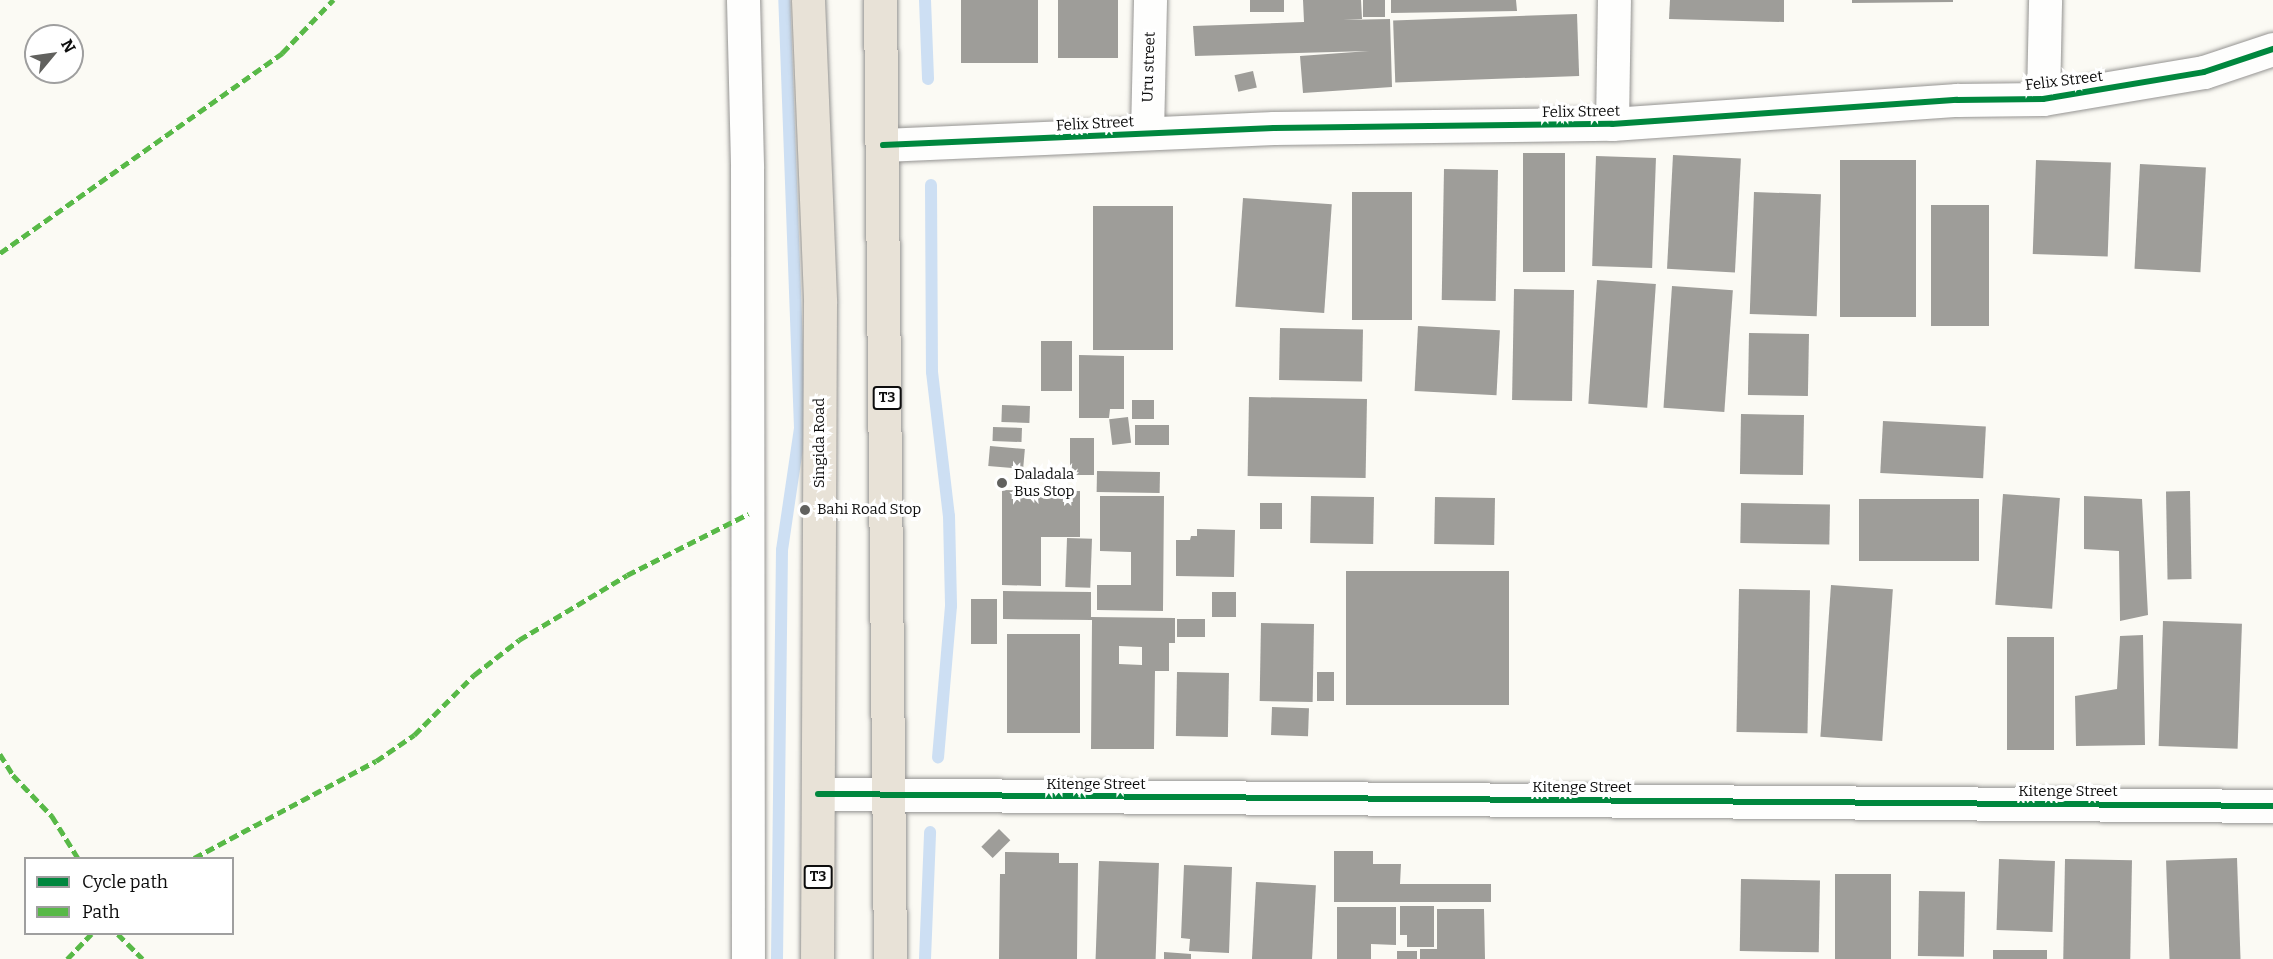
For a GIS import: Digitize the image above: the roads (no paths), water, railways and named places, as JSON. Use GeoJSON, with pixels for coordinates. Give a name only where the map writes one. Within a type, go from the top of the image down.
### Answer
{"type":"FeatureCollection","features":[{"type":"Feature","properties":{"kind":"highway","name":"Singida Road"},"geometry":{"type":"LineString","coordinates":[[808,0],[820,303],[817,959]]}},
{"type":"Feature","properties":{"kind":"highway","name":"T3"},"geometry":{"type":"LineString","coordinates":[[880,0],[890,959]]}},
{"type":"Feature","properties":{"kind":"street"},"geometry":{"type":"LineString","coordinates":[[743,0],[747,168],[748,959]]}},
{"type":"Feature","properties":{"kind":"street","name":"Uru street"},"geometry":{"type":"LineString","coordinates":[[1147,134],[1150,0]]}},
{"type":"Feature","properties":{"kind":"street"},"geometry":{"type":"LineString","coordinates":[[1612,123],[1614,0]]}},
{"type":"Feature","properties":{"kind":"street"},"geometry":{"type":"LineString","coordinates":[[2043,99],[2045,0]]}},
{"type":"Feature","properties":{"kind":"street","name":"Felix Street"},"geometry":{"type":"LineString","coordinates":[[883,146],[1147,134],[1612,123],[1957,100],[2043,99],[2204,72],[2273,49]]}},
{"type":"Feature","properties":{"kind":"street","name":"Kitenge Street"},"geometry":{"type":"LineString","coordinates":[[818,795],[2273,806]]}},
{"type":"Feature","properties":{"kind":"waterway"},"geometry":{"type":"LineString","coordinates":[[777,959],[782,550],[800,428],[784,0]]}},
{"type":"Feature","properties":{"kind":"waterway"},"geometry":{"type":"LineString","coordinates":[[925,0],[928,79]]}},
{"type":"Feature","properties":{"kind":"waterway"},"geometry":{"type":"LineString","coordinates":[[931,185],[932,372],[949,516],[951,606],[938,757]]}},
{"type":"Feature","properties":{"kind":"waterway"},"geometry":{"type":"LineString","coordinates":[[925,959],[930,832]]}},
{"type":"Feature","properties":{"kind":"place","name":"Daladala Bus Stop"},"geometry":{"type":"Point","coordinates":[1002,483]}},
{"type":"Feature","properties":{"kind":"place","name":"Bahi Road Stop"},"geometry":{"type":"Point","coordinates":[805,510]}}]}
